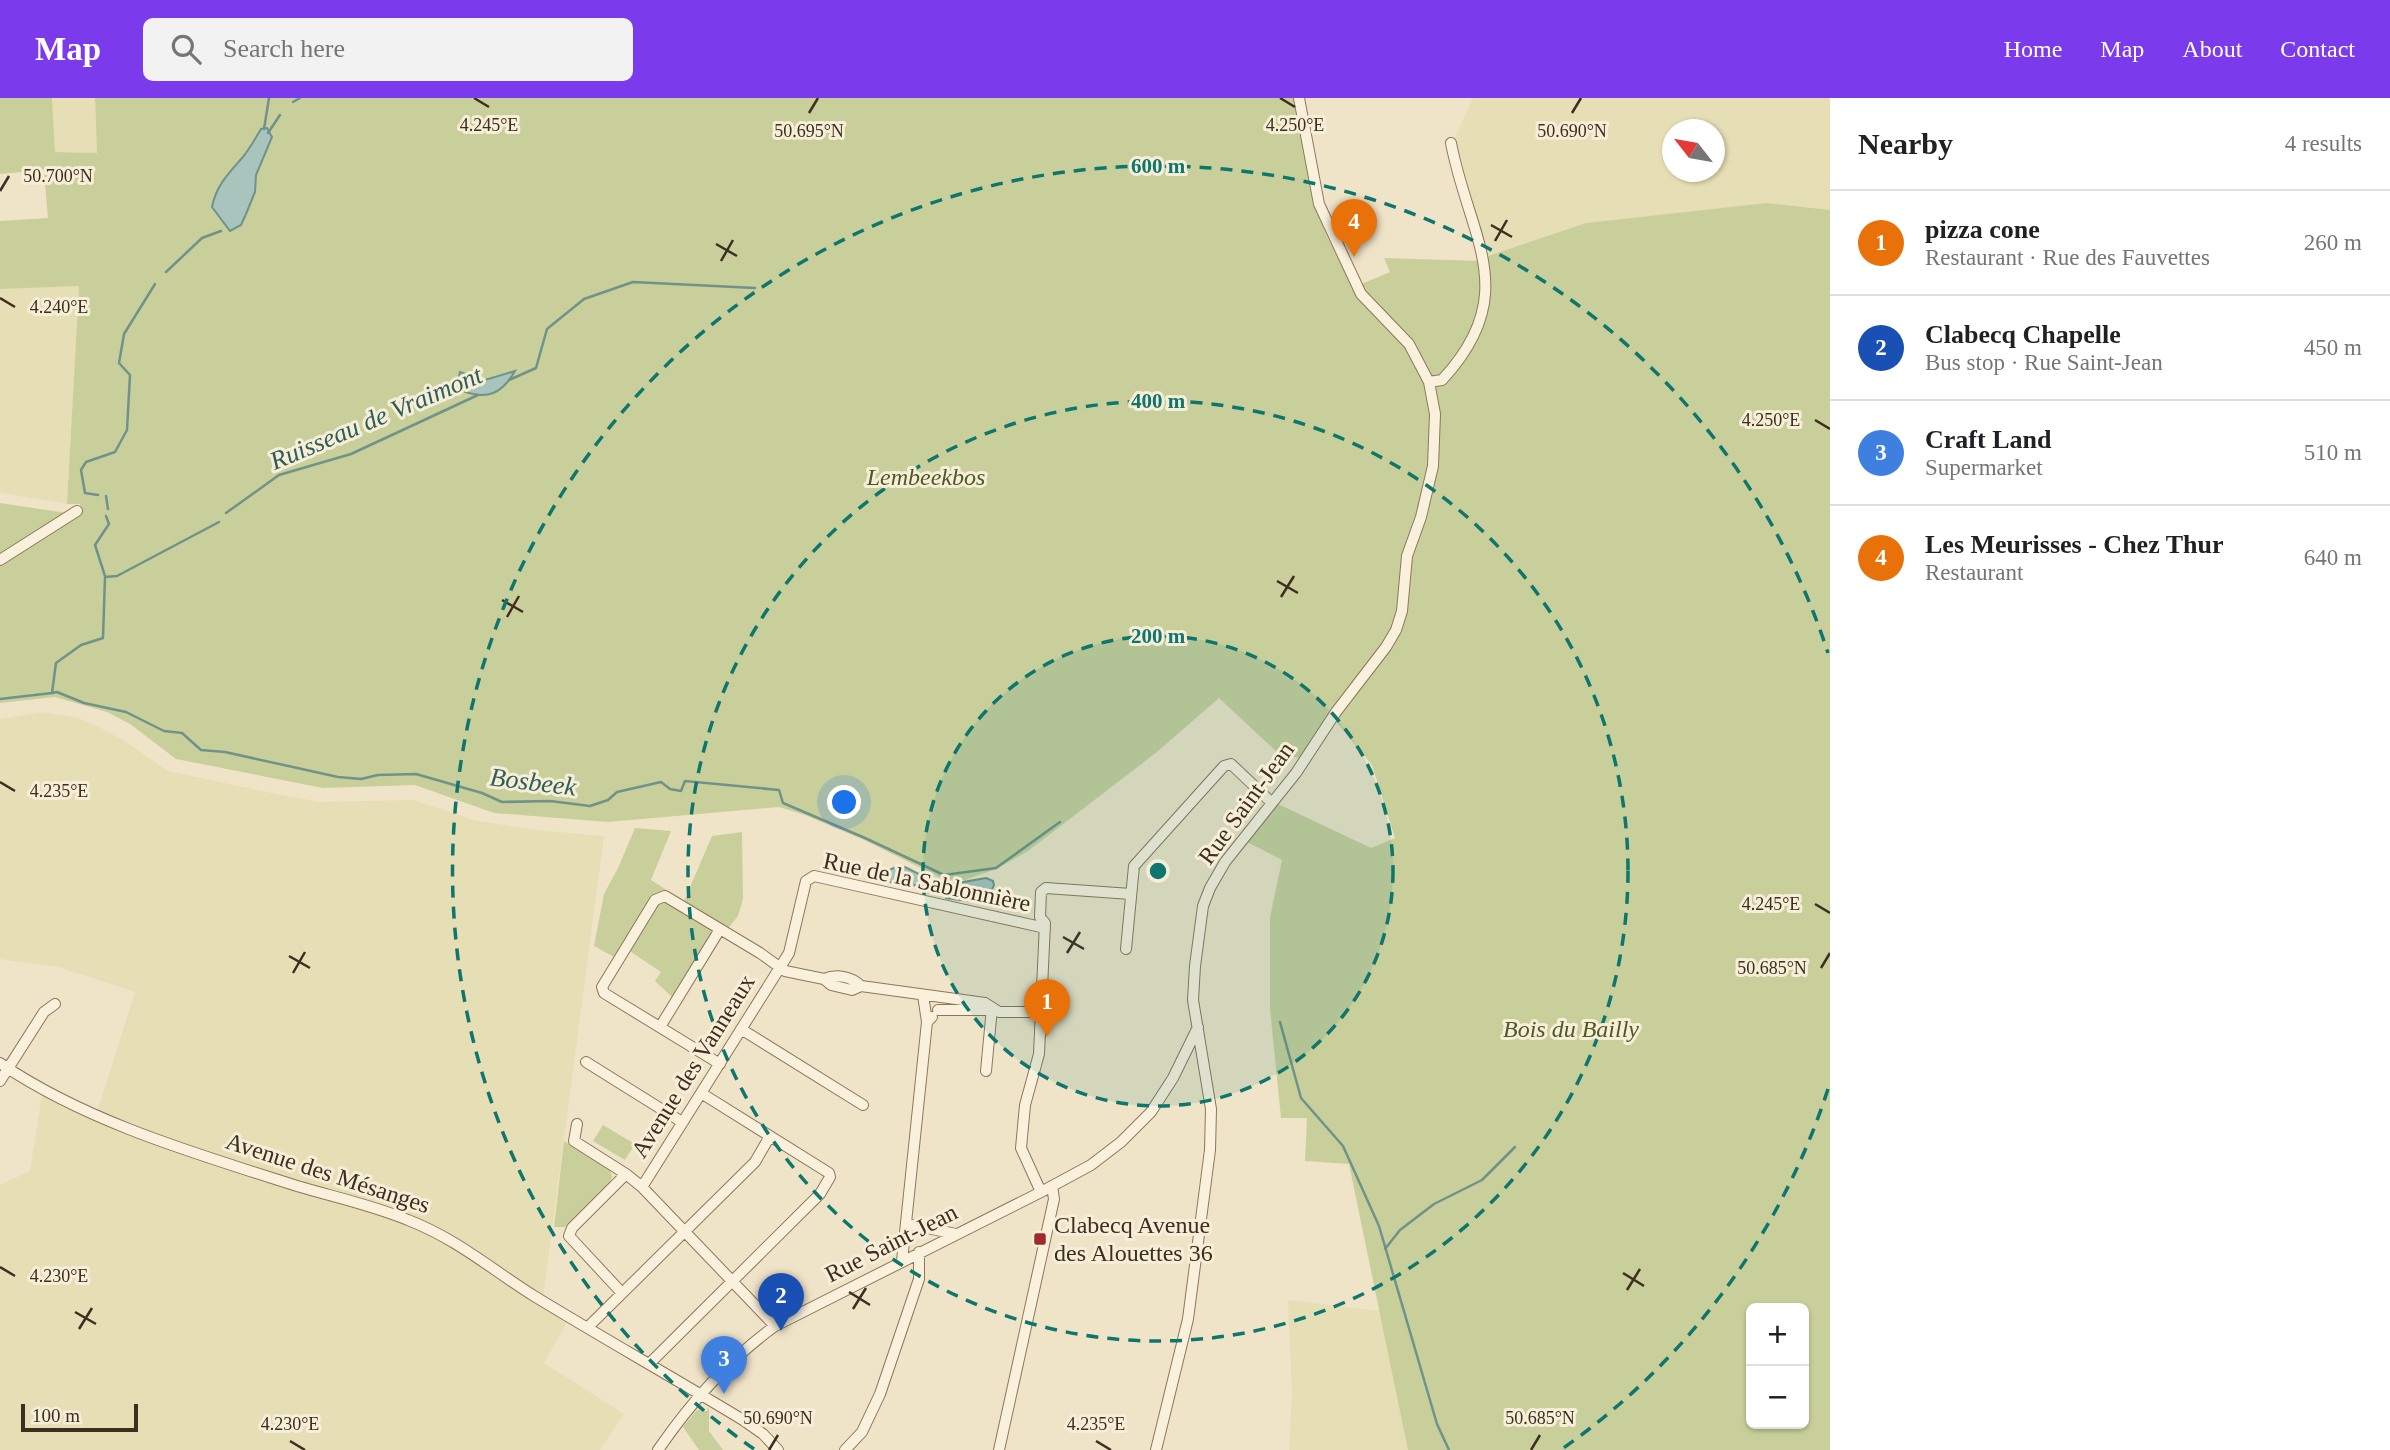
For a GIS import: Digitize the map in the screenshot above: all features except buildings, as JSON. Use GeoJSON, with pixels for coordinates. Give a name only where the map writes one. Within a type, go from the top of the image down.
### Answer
{"type":"FeatureCollection","features":[{"type":"Feature","properties":{"kind":"street","name":"Rue Saint-Jean"},"geometry":{"type":"LineString","coordinates":[[658,1450],[701,1393],[750,1344],[775,1326],[1091,1165],[1138,1127],[1173,1078],[1198,1027],[1193,1000],[1195,965],[1204,902],[1210,888],[1225,862],[1296,773],[1336,712],[1396,630],[1402,611],[1407,556],[1433,466],[1435,405],[1429,382],[1409,344],[1366,301],[1349,272],[1319,204],[1299,98]]}},
{"type":"Feature","properties":{"kind":"street"},"geometry":{"type":"LineString","coordinates":[[1429,382],[1442,380],[1464,353],[1476,332],[1485,292],[1486,273],[1482,250],[1451,143]]}},
{"type":"Feature","properties":{"kind":"street"},"geometry":{"type":"LineString","coordinates":[[0,560],[76,511]]}},
{"type":"Feature","properties":{"kind":"street"},"geometry":{"type":"LineString","coordinates":[[1126,949],[1134,866],[1224,766],[1231,764],[1271,802]]}},
{"type":"Feature","properties":{"kind":"street","name":"Rue de la Sablonnière"},"geometry":{"type":"LineString","coordinates":[[779,968],[791,948],[806,881],[814,876],[1045,928],[1041,917],[1041,892],[1046,888],[1131,894]]}},
{"type":"Feature","properties":{"kind":"street"},"geometry":{"type":"LineString","coordinates":[[720,1064],[604,993],[602,987],[655,900],[664,896],[779,968],[824,979],[833,976],[855,980],[861,986],[985,1003],[999,1012],[1040,1012]]}},
{"type":"Feature","properties":{"kind":"street"},"geometry":{"type":"LineString","coordinates":[[999,1450],[1054,1199],[1021,1148],[1025,1105],[1038,1054],[1045,928]]}},
{"type":"Feature","properties":{"kind":"street"},"geometry":{"type":"LineString","coordinates":[[660,1027],[720,929]]}},
{"type":"Feature","properties":{"kind":"street","name":"Avenue des Vanneaux"},"geometry":{"type":"LineString","coordinates":[[642,1187],[779,968]]}},
{"type":"Feature","properties":{"kind":"street"},"geometry":{"type":"LineString","coordinates":[[902,1261],[908,1224],[927,1022],[923,995]]}},
{"type":"Feature","properties":{"kind":"street"},"geometry":{"type":"LineString","coordinates":[[927,1022],[938,1010],[940,997]]}},
{"type":"Feature","properties":{"kind":"street"},"geometry":{"type":"LineString","coordinates":[[0,1082],[4,1065],[44,1012],[55,1004]]}},
{"type":"Feature","properties":{"kind":"street"},"geometry":{"type":"LineString","coordinates":[[938,1010],[992,1008]]}},
{"type":"Feature","properties":{"kind":"street"},"geometry":{"type":"LineString","coordinates":[[986,1071],[992,1008]]}},
{"type":"Feature","properties":{"kind":"street"},"geometry":{"type":"LineString","coordinates":[[1156,1450],[1188,1319],[1210,1150],[1211,1109],[1198,1027]]}},
{"type":"Feature","properties":{"kind":"street"},"geometry":{"type":"LineString","coordinates":[[741,1030],[863,1105]]}},
{"type":"Feature","properties":{"kind":"street"},"geometry":{"type":"LineString","coordinates":[[586,1062],[682,1122]]}},
{"type":"Feature","properties":{"kind":"street","name":"Avenue des Mésanges"},"geometry":{"type":"LineString","coordinates":[[4,1065],[57,1097],[167,1142],[395,1215],[436,1231],[533,1295],[701,1393],[763,1434],[778,1450]]}},
{"type":"Feature","properties":{"kind":"street"},"geometry":{"type":"LineString","coordinates":[[650,1363],[820,1194],[830,1177],[829,1173],[701,1093]]}},
{"type":"Feature","properties":{"kind":"street"},"geometry":{"type":"LineString","coordinates":[[577,1124],[574,1141],[642,1187],[775,1326]]}},
{"type":"Feature","properties":{"kind":"street"},"geometry":{"type":"LineString","coordinates":[[588,1327],[755,1161],[770,1136]]}},
{"type":"Feature","properties":{"kind":"street"},"geometry":{"type":"LineString","coordinates":[[621,1292],[569,1236],[572,1228],[626,1174]]}},
{"type":"Feature","properties":{"kind":"street"},"geometry":{"type":"LineString","coordinates":[[1030,1198],[1044,1201],[1052,1209]]}},
{"type":"Feature","properties":{"kind":"street"},"geometry":{"type":"LineString","coordinates":[[908,1224],[957,1234]]}},
{"type":"Feature","properties":{"kind":"street"},"geometry":{"type":"LineString","coordinates":[[845,1450],[862,1432],[880,1394],[919,1279],[919,1252]]}},
{"type":"Feature","properties":{"kind":"shaded area"},"geometry":{"type":"Polygon","coordinates":[[[52,98],[95,98],[97,153],[55,152],[52,98]]]}},
{"type":"Feature","properties":{"kind":"shaded area"},"geometry":{"type":"Polygon","coordinates":[[[1473,98],[1830,98],[1830,210],[1766,203],[1586,223],[1485,257],[1453,142],[1473,98]]]}},
{"type":"Feature","properties":{"kind":"shaded area"},"geometry":{"type":"Polygon","coordinates":[[[79,285],[67,504],[0,493],[0,289],[79,285]]]}},
{"type":"Feature","properties":{"kind":"shaded area"},"geometry":{"type":"Polygon","coordinates":[[[41,712],[78,718],[101,728],[168,771],[322,802],[413,800],[477,821],[604,836],[542,1305],[569,1319],[544,1363],[624,1414],[600,1450],[0,1450],[0,1185],[30,1171],[42,1094],[95,1119],[135,992],[59,967],[0,959],[0,719],[41,712]]]}},
{"type":"Feature","properties":{"kind":"shaded area"},"geometry":{"type":"Polygon","coordinates":[[[1288,1300],[1380,1311],[1408,1450],[1289,1450],[1292,1393],[1288,1300]]]}},
{"type":"Feature","properties":{"kind":"green space"},"geometry":{"type":"Polygon","coordinates":[[[0,98],[52,98],[55,152],[97,153],[95,98],[1294,98],[1316,208],[1327,237],[1354,287],[1390,272],[1384,258],[1481,261],[1485,257],[1586,223],[1766,203],[1830,210],[1830,1450],[1408,1450],[1349,1164],[1305,1161],[1307,1118],[1281,1118],[1270,1009],[1270,917],[1282,860],[1247,842],[1276,803],[1371,848],[1395,838],[1372,765],[1332,717],[1300,758],[1280,755],[1219,698],[1157,752],[1028,851],[996,869],[965,880],[943,879],[864,840],[779,807],[608,822],[494,813],[415,785],[323,788],[176,759],[130,724],[107,712],[55,697],[0,703],[0,565],[77,515],[80,504],[67,504],[79,286],[0,289],[0,221],[48,218],[44,170],[0,174],[0,98]]]}},
{"type":"Feature","properties":{"kind":"green space"},"geometry":{"type":"Polygon","coordinates":[[[0,503],[67,513],[0,556],[0,503]]]}},
{"type":"Feature","properties":{"kind":"green space"},"geometry":{"type":"Polygon","coordinates":[[[635,828],[671,831],[651,880],[684,901],[712,836],[742,832],[743,899],[738,916],[673,998],[655,981],[661,972],[628,950],[614,957],[594,946],[604,894],[635,828]]]}},
{"type":"Feature","properties":{"kind":"green space"},"geometry":{"type":"Polygon","coordinates":[[[603,1125],[635,1144],[625,1160],[593,1141],[603,1125]]]}},
{"type":"Feature","properties":{"kind":"green space"},"geometry":{"type":"Polygon","coordinates":[[[564,1141],[610,1170],[612,1177],[565,1227],[554,1227],[564,1141]]]}},
{"type":"Feature","properties":{"kind":"green space"},"geometry":{"type":"Polygon","coordinates":[[[709,1407],[709,1431],[723,1450],[699,1450],[683,1427],[697,1410],[707,1411],[709,1407]]]}},
{"type":"Feature","properties":{"kind":"water"},"geometry":{"type":"Polygon","coordinates":[[[267,128],[272,137],[256,175],[255,192],[241,225],[230,231],[212,207],[216,193],[261,129],[267,128]]]}},
{"type":"Feature","properties":{"kind":"water"},"geometry":{"type":"Polygon","coordinates":[[[515,371],[505,385],[487,395],[463,391],[458,382],[460,372],[485,380],[515,371]]]}},
{"type":"Feature","properties":{"kind":"water"},"geometry":{"type":"Polygon","coordinates":[[[905,867],[923,876],[921,884],[906,887],[883,880],[889,870],[905,867]]]}},
{"type":"Feature","properties":{"kind":"water"},"geometry":{"type":"Polygon","coordinates":[[[986,878],[993,881],[991,892],[974,901],[946,898],[942,892],[946,885],[986,878]]]}},
{"type":"Feature","properties":{"kind":"waterway"},"geometry":{"type":"LineString","coordinates":[[264,129],[269,98]]}},
{"type":"Feature","properties":{"kind":"waterway"},"geometry":{"type":"LineString","coordinates":[[293,102],[300,98]]}},
{"type":"Feature","properties":{"kind":"waterway"},"geometry":{"type":"LineString","coordinates":[[268,133],[280,115]]}},
{"type":"Feature","properties":{"kind":"waterway"},"geometry":{"type":"LineString","coordinates":[[166,272],[202,238],[221,231]]}},
{"type":"Feature","properties":{"kind":"waterway","name":"Ruisseau de Vraimont"},"geometry":{"type":"LineString","coordinates":[[509,380],[536,368],[547,329],[584,299],[633,282],[755,288]]}},
{"type":"Feature","properties":{"kind":"waterway"},"geometry":{"type":"LineString","coordinates":[[98,495],[85,493],[81,470],[86,462],[115,452],[127,430],[130,375],[119,363],[124,334],[155,284]]}},
{"type":"Feature","properties":{"kind":"waterway","name":"Ruisseau de Vraimont"},"geometry":{"type":"LineString","coordinates":[[226,513],[279,475],[351,454],[478,395]]}},
{"type":"Feature","properties":{"kind":"waterway"},"geometry":{"type":"LineString","coordinates":[[106,496],[108,509]]}},
{"type":"Feature","properties":{"kind":"waterway"},"geometry":{"type":"LineString","coordinates":[[105,576],[95,545],[109,524],[106,516]]}},
{"type":"Feature","properties":{"kind":"waterway","name":"Ruisseau de Vraimont"},"geometry":{"type":"LineString","coordinates":[[0,699],[52,693],[56,663],[81,645],[103,638],[105,577],[117,576],[219,522]]}},
{"type":"Feature","properties":{"kind":"waterway","name":"Bosbeek"},"geometry":{"type":"LineString","coordinates":[[52,693],[57,692],[84,703],[126,712],[164,731],[182,733],[201,750],[225,752],[338,777],[361,779],[378,775],[416,774],[482,793],[502,802],[550,801],[590,806],[608,800],[617,792],[661,782],[670,789],[681,791],[685,781],[779,790],[783,803],[944,875],[996,868],[1060,822]]}},
{"type":"Feature","properties":{"kind":"waterway"},"geometry":{"type":"LineString","coordinates":[[1280,1022],[1301,1098],[1343,1146],[1379,1226],[1437,1424],[1449,1450]]}},
{"type":"Feature","properties":{"kind":"waterway"},"geometry":{"type":"LineString","coordinates":[[1385,1249],[1400,1230],[1434,1204],[1482,1180],[1515,1147]]}},
{"type":"Feature","properties":{"kind":"place","name":"Les Meurisses - Chez Thur"},"geometry":{"type":"Point","coordinates":[1354,257]}},
{"type":"Feature","properties":{"kind":"place","name":"pizza cone"},"geometry":{"type":"Point","coordinates":[1047,1037]}},
{"type":"Feature","properties":{"kind":"place","name":"Clabecq Avenue des Alouettes 36"},"geometry":{"type":"Point","coordinates":[1040,1239]}},
{"type":"Feature","properties":{"kind":"place","name":"Clabecq Chapelle"},"geometry":{"type":"Point","coordinates":[781,1331]}},
{"type":"Feature","properties":{"kind":"place","name":"Craft Land"},"geometry":{"type":"Point","coordinates":[724,1394]}},
{"type":"Feature","properties":{"kind":"park label","name":"Lembeekbos"},"geometry":{"type":"Point","coordinates":[926,477]}},
{"type":"Feature","properties":{"kind":"park label","name":"Bois du Bailly"},"geometry":{"type":"Point","coordinates":[1571,1029]}}]}
